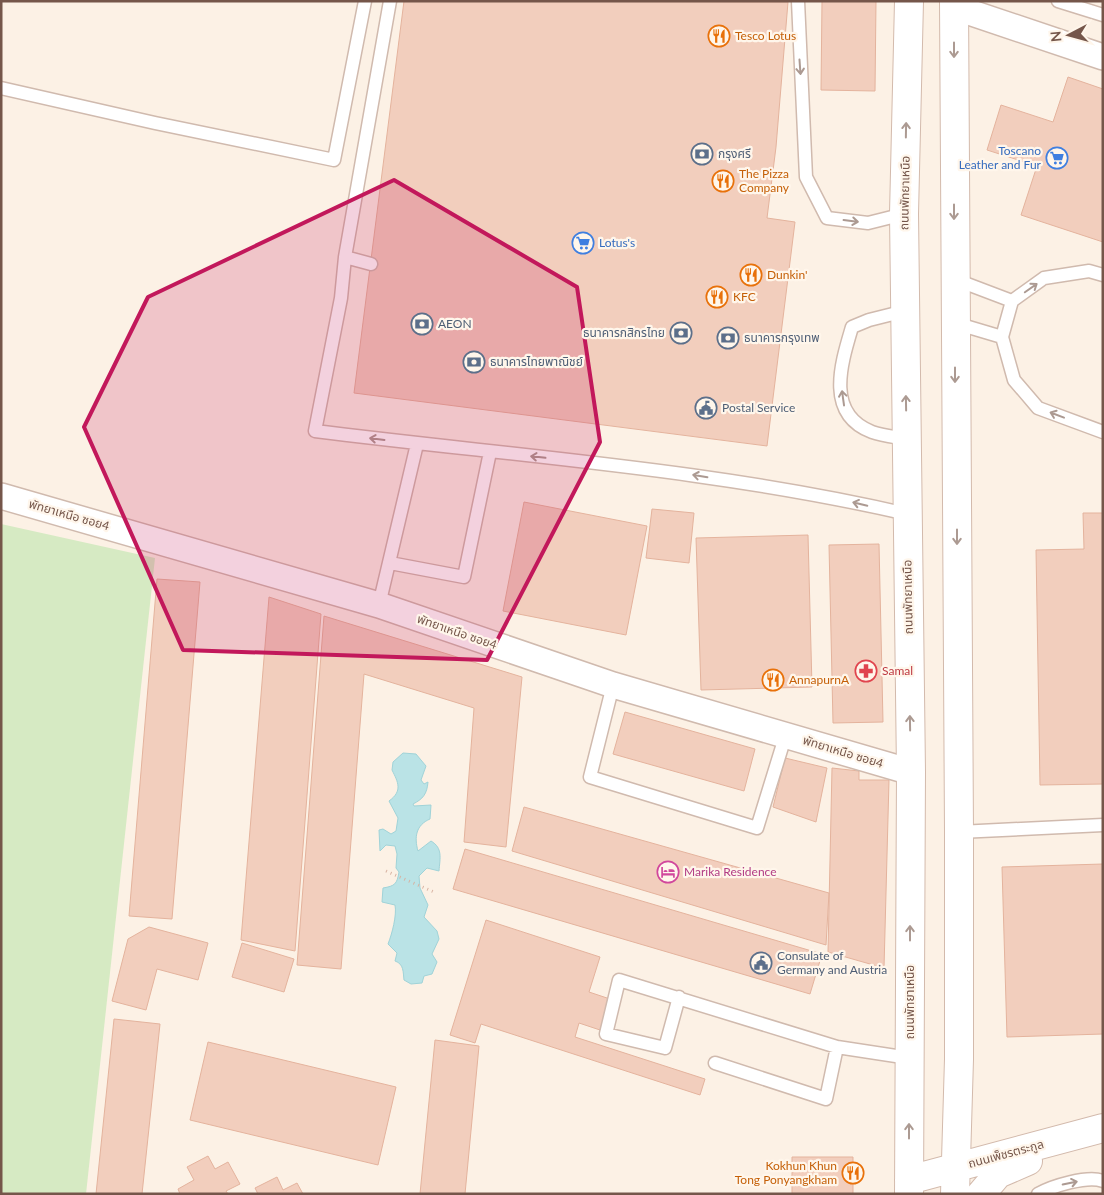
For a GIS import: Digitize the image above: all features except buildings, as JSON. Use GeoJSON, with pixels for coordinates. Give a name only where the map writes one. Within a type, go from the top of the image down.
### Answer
{"type":"FeatureCollection","features":[{"type":"Feature","properties":{"kind":"main road","name":"ถนนพัทยาเหนือ"},"geometry":{"type":"LineString","coordinates":[[909,1],[904,214],[911,772],[909,1187]]}},
{"type":"Feature","properties":{"kind":"main road"},"geometry":{"type":"LineString","coordinates":[[954,4],[954,279],[959,832],[959,1059],[955,1194]]}},
{"type":"Feature","properties":{"kind":"main road"},"geometry":{"type":"LineString","coordinates":[[981,1194],[998,1174],[1103,1128]]}},
{"type":"Feature","properties":{"kind":"main road","name":"ถนนเพ็ชรตระกูล"},"geometry":{"type":"LineString","coordinates":[[909,1187],[955,1167],[1103,1128]]}},
{"type":"Feature","properties":{"kind":"street"},"geometry":{"type":"LineString","coordinates":[[954,4],[1103,57]]}},
{"type":"Feature","properties":{"kind":"street","name":"พัทยาเหนือ ซอย4"},"geometry":{"type":"LineString","coordinates":[[1,496],[378,605],[613,685],[911,772]]}},
{"type":"Feature","properties":{"kind":"lane"},"geometry":{"type":"LineString","coordinates":[[1,88],[155,124],[334,160],[364,1]]}},
{"type":"Feature","properties":{"kind":"lane"},"geometry":{"type":"LineString","coordinates":[[390,1],[345,257],[341,298],[315,431],[676,472],[802,491],[907,514]]}},
{"type":"Feature","properties":{"kind":"lane"},"geometry":{"type":"LineString","coordinates":[[798,1],[806,177],[827,218],[868,223],[904,214]]}},
{"type":"Feature","properties":{"kind":"lane"},"geometry":{"type":"LineString","coordinates":[[1058,1],[1103,15]]}},
{"type":"Feature","properties":{"kind":"lane"},"geometry":{"type":"LineString","coordinates":[[345,257],[371,264]]}},
{"type":"Feature","properties":{"kind":"lane"},"geometry":{"type":"LineString","coordinates":[[1103,275],[1089,271],[1044,278],[1012,301],[1002,337],[1014,380],[1038,408],[1103,432]]}},
{"type":"Feature","properties":{"kind":"lane"},"geometry":{"type":"LineString","coordinates":[[954,279],[985,293],[1012,301]]}},
{"type":"Feature","properties":{"kind":"lane"},"geometry":{"type":"LineString","coordinates":[[905,310],[852,328],[841,365],[842,401],[848,417],[872,432],[906,439]]}},
{"type":"Feature","properties":{"kind":"lane"},"geometry":{"type":"LineString","coordinates":[[955,323],[1002,337]]}},
{"type":"Feature","properties":{"kind":"lane"},"geometry":{"type":"LineString","coordinates":[[378,605],[390,563],[417,444]]}},
{"type":"Feature","properties":{"kind":"lane"},"geometry":{"type":"LineString","coordinates":[[390,563],[464,577],[490,452]]}},
{"type":"Feature","properties":{"kind":"lane"},"geometry":{"type":"LineString","coordinates":[[613,685],[590,777],[757,828],[786,734]]}},
{"type":"Feature","properties":{"kind":"lane"},"geometry":{"type":"LineString","coordinates":[[959,832],[1103,825]]}},
{"type":"Feature","properties":{"kind":"lane"},"geometry":{"type":"LineString","coordinates":[[679,997],[665,1048],[606,1034],[619,980],[679,997],[837,1047],[909,1058]]}},
{"type":"Feature","properties":{"kind":"lane"},"geometry":{"type":"LineString","coordinates":[[716,1063],[826,1098],[837,1047]]}},
{"type":"Feature","properties":{"kind":"lane"},"geometry":{"type":"LineString","coordinates":[[1038,1194],[1050,1188],[1095,1178],[1103,1181]]}},
{"type":"Feature","properties":{"kind":"path"},"geometry":{"type":"LineString","coordinates":[[386,871],[434,892]]}},
{"type":"Feature","properties":{"kind":"highlighted area"},"geometry":{"type":"Polygon","coordinates":[[[394,180],[577,287],[600,442],[487,660],[183,650],[84,427],[148,297],[394,180]]]}},
{"type":"Feature","properties":{"kind":"green space"},"geometry":{"type":"Polygon","coordinates":[[[1,524],[155,558],[86,1194],[1,1194],[1,524]]]}},
{"type":"Feature","properties":{"kind":"water"},"geometry":{"type":"Polygon","coordinates":[[[403,753],[416,754],[426,766],[421,780],[424,784],[428,782],[427,790],[422,798],[413,804],[414,806],[431,805],[430,819],[417,832],[418,851],[431,841],[439,850],[440,858],[439,871],[427,868],[419,876],[420,888],[428,905],[424,917],[437,931],[439,939],[432,954],[437,962],[432,974],[424,976],[422,983],[411,984],[404,980],[402,966],[395,961],[397,953],[388,944],[394,924],[395,905],[382,902],[383,888],[395,884],[399,872],[396,868],[397,854],[395,846],[386,845],[380,851],[379,830],[383,829],[391,834],[396,831],[398,818],[389,801],[398,790],[392,770],[393,762],[403,753]]]}},
{"type":"Feature","properties":{"kind":"place","name":"Tesco Lotus"},"geometry":{"type":"Point","coordinates":[719,36]}},
{"type":"Feature","properties":{"kind":"place","name":"กรุงศรี"},"geometry":{"type":"Point","coordinates":[702,154]}},
{"type":"Feature","properties":{"kind":"place","name":"Toscano Leather and Fur"},"geometry":{"type":"Point","coordinates":[1057,158]}},
{"type":"Feature","properties":{"kind":"place","name":"The Pizza Company"},"geometry":{"type":"Point","coordinates":[723,181]}},
{"type":"Feature","properties":{"kind":"place","name":"Lotus's"},"geometry":{"type":"Point","coordinates":[583,243]}},
{"type":"Feature","properties":{"kind":"place","name":"Dunkin'"},"geometry":{"type":"Point","coordinates":[751,275]}},
{"type":"Feature","properties":{"kind":"place","name":"KFC"},"geometry":{"type":"Point","coordinates":[717,297]}},
{"type":"Feature","properties":{"kind":"place","name":"AEON"},"geometry":{"type":"Point","coordinates":[422,324]}},
{"type":"Feature","properties":{"kind":"place","name":"ธนาคารกสิกรไทย"},"geometry":{"type":"Point","coordinates":[681,333]}},
{"type":"Feature","properties":{"kind":"place","name":"ธนาคารกรุงเทพ"},"geometry":{"type":"Point","coordinates":[728,338]}},
{"type":"Feature","properties":{"kind":"place","name":"ธนาคารไทยพาณิชย์"},"geometry":{"type":"Point","coordinates":[474,362]}},
{"type":"Feature","properties":{"kind":"place","name":"Postal Service"},"geometry":{"type":"Point","coordinates":[706,408]}},
{"type":"Feature","properties":{"kind":"place","name":"Samal"},"geometry":{"type":"Point","coordinates":[866,671]}},
{"type":"Feature","properties":{"kind":"place","name":"AnnapurnA"},"geometry":{"type":"Point","coordinates":[773,680]}},
{"type":"Feature","properties":{"kind":"place","name":"Marika Residence"},"geometry":{"type":"Point","coordinates":[668,872]}},
{"type":"Feature","properties":{"kind":"place","name":"Consulate of Germany and Austria"},"geometry":{"type":"Point","coordinates":[761,963]}},
{"type":"Feature","properties":{"kind":"place","name":"Kokhun Khun Tong Ponyangkham"},"geometry":{"type":"Point","coordinates":[853,1173]}}]}
